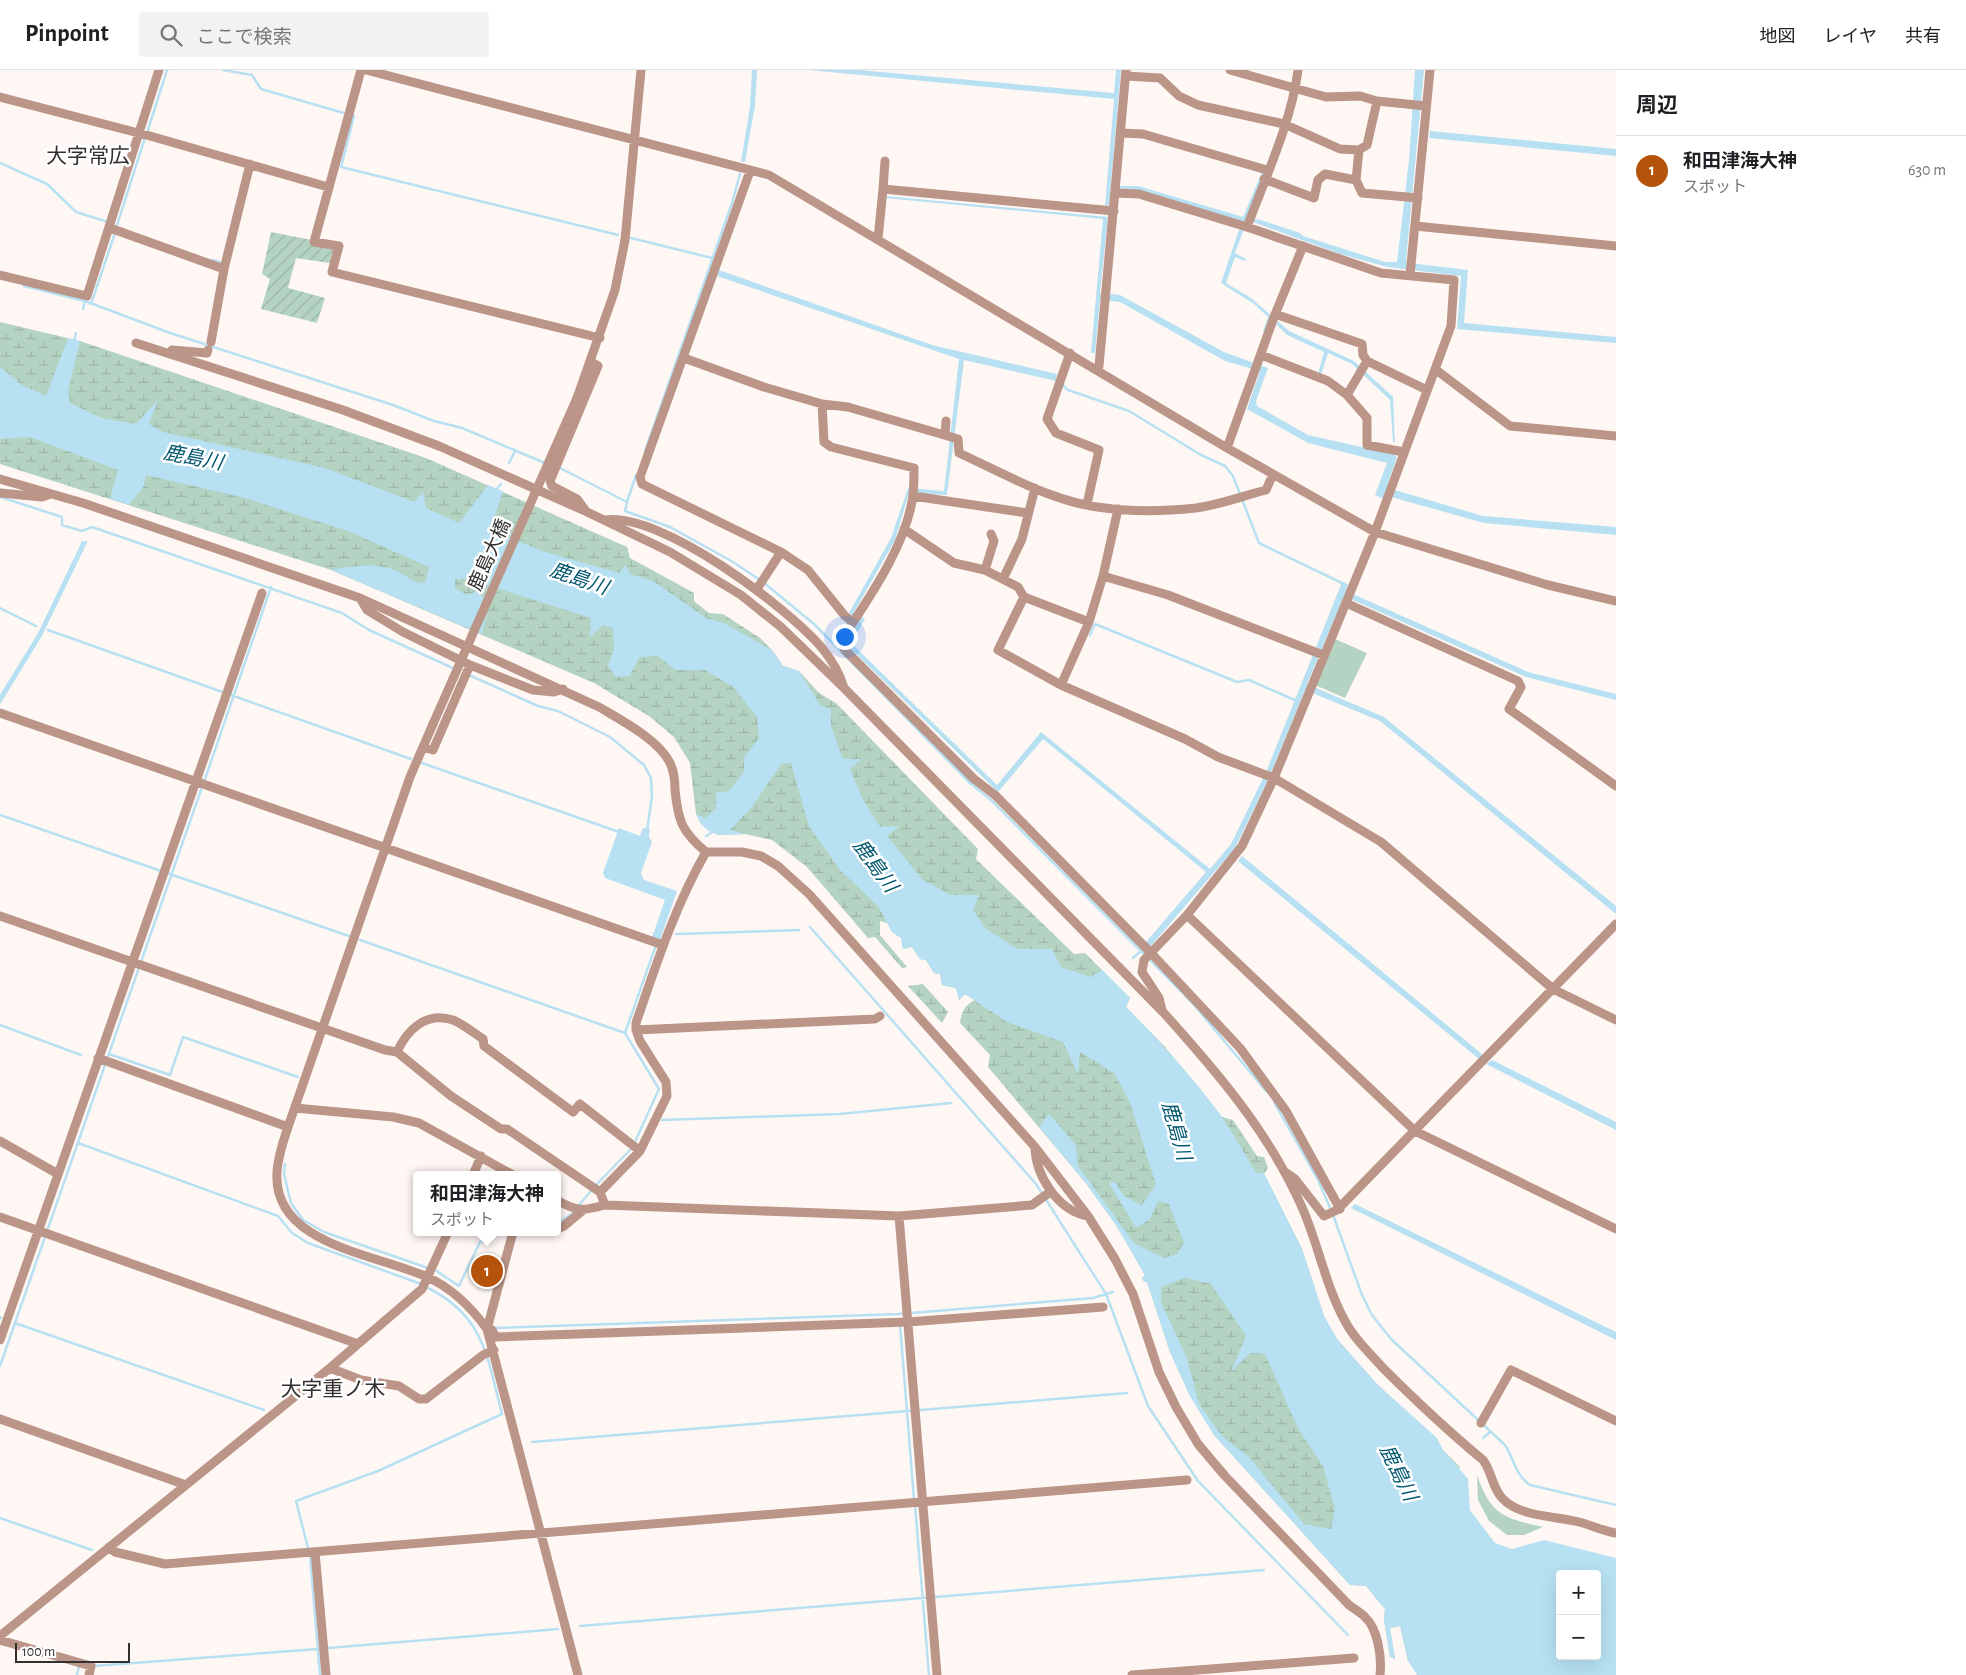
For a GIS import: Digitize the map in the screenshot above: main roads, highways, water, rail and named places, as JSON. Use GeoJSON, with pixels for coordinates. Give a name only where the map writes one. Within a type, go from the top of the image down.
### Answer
{"type":"FeatureCollection","features":[{"type":"Feature","properties":{"kind":"water"},"geometry":{"type":"Polygon","coordinates":[[[752,70],[757,70],[755,106],[745,162],[741,162],[750,106],[752,70]]]}},
{"type":"Feature","properties":{"kind":"water"},"geometry":{"type":"Polygon","coordinates":[[[808,70],[859,70],[1114,93],[1116,70],[1121,70],[1109,205],[1105,206],[1114,99],[808,70]]]}},
{"type":"Feature","properties":{"kind":"water"},"geometry":{"type":"Polygon","coordinates":[[[1415,70],[1424,70],[1406,261],[1468,270],[1464,323],[1616,337],[1616,343],[1457,329],[1461,276],[1387,267],[1340,254],[1253,222],[1244,222],[1140,191],[1118,188],[1118,186],[1138,186],[1243,217],[1262,172],[1264,172],[1248,218],[1261,220],[1300,233],[1303,236],[1385,262],[1397,262],[1409,160],[1415,70]]]}},
{"type":"Feature","properties":{"kind":"water"},"geometry":{"type":"Polygon","coordinates":[[[1430,131],[1616,149],[1616,156],[1429,138],[1430,131]]]}},
{"type":"Feature","properties":{"kind":"water"},"geometry":{"type":"Polygon","coordinates":[[[886,196],[1108,217],[1100,293],[1120,295],[1224,352],[1268,368],[1256,401],[1257,406],[1308,435],[1393,454],[1397,457],[1387,486],[1395,490],[1483,516],[1616,527],[1616,535],[1484,523],[1384,495],[1383,499],[1375,495],[1387,463],[1308,443],[1247,409],[1260,371],[1225,361],[1120,302],[1100,300],[1095,353],[1091,353],[1103,219],[885,198],[886,196]]]}},
{"type":"Feature","properties":{"kind":"water"},"geometry":{"type":"Polygon","coordinates":[[[1240,227],[1244,229],[1235,253],[1246,259],[1245,261],[1235,257],[1226,283],[1251,298],[1289,331],[1354,361],[1393,397],[1395,442],[1393,442],[1390,400],[1352,364],[1328,353],[1321,375],[1318,374],[1324,352],[1287,335],[1271,319],[1265,333],[1263,331],[1268,317],[1254,304],[1221,283],[1240,227]]]}},
{"type":"Feature","properties":{"kind":"water"},"geometry":{"type":"Polygon","coordinates":[[[719,270],[932,345],[1057,374],[1056,381],[964,360],[947,495],[909,493],[895,540],[854,612],[865,619],[851,643],[997,785],[1041,732],[1210,869],[1231,844],[1266,772],[1342,582],[1348,584],[1346,591],[1528,672],[1616,694],[1616,700],[1526,677],[1344,596],[1307,684],[1384,717],[1616,906],[1616,914],[1380,721],[1305,690],[1268,780],[1235,848],[1150,947],[1146,942],[1206,872],[1043,739],[998,792],[847,645],[846,641],[860,620],[849,613],[891,538],[908,488],[944,491],[959,359],[717,276],[719,270]]]}},
{"type":"Feature","properties":{"kind":"water","name":"鹿島川"},"geometry":{"type":"Polygon","coordinates":[[[68,338],[80,341],[68,391],[70,403],[101,418],[136,424],[158,400],[149,424],[163,432],[325,468],[414,502],[423,492],[426,508],[459,523],[488,485],[503,491],[490,530],[542,551],[619,573],[626,565],[630,574],[653,581],[706,618],[726,624],[773,651],[783,666],[799,671],[821,706],[831,709],[831,726],[843,759],[862,759],[850,769],[862,798],[880,827],[900,826],[887,836],[923,880],[951,895],[979,895],[973,910],[986,929],[1018,949],[1052,949],[1061,967],[1091,977],[1102,970],[1130,998],[1126,1007],[1200,1088],[1222,1117],[1256,1173],[1264,1173],[1302,1249],[1324,1316],[1337,1339],[1377,1384],[1437,1438],[1443,1450],[1468,1479],[1470,1510],[1495,1543],[1512,1549],[1544,1540],[1616,1558],[1616,1675],[1417,1675],[1408,1661],[1400,1626],[1390,1628],[1395,1659],[1390,1657],[1384,1620],[1385,1609],[1366,1586],[1350,1585],[1214,1435],[1190,1396],[1170,1352],[1147,1282],[1144,1282],[1142,1278],[1145,1275],[1116,1225],[1085,1182],[1039,1127],[1049,1114],[1076,1145],[1078,1166],[1134,1243],[1164,1258],[1177,1254],[1184,1243],[1169,1204],[1158,1201],[1150,1219],[1136,1228],[1109,1183],[1115,1182],[1124,1196],[1142,1205],[1156,1184],[1130,1103],[1114,1073],[1080,1052],[1078,1074],[1063,1042],[1007,1022],[965,994],[959,1000],[956,988],[942,985],[940,974],[934,973],[926,960],[920,959],[912,947],[903,949],[901,938],[892,932],[878,906],[840,870],[809,826],[791,763],[781,764],[752,807],[730,830],[745,834],[716,834],[710,832],[700,822],[696,814],[705,818],[716,809],[716,793],[729,791],[744,772],[744,757],[759,738],[757,717],[733,687],[705,670],[675,670],[657,655],[639,658],[629,676],[616,677],[608,666],[614,649],[613,628],[603,625],[590,637],[591,618],[465,578],[455,580],[455,588],[466,595],[478,591],[489,605],[482,634],[331,570],[356,566],[381,566],[397,571],[417,582],[425,583],[429,567],[348,531],[245,498],[146,475],[144,486],[129,505],[110,499],[118,470],[30,437],[0,439],[0,367],[22,385],[46,396],[68,338]],[[1185,1278],[1161,1287],[1161,1302],[1187,1358],[1199,1404],[1222,1436],[1249,1457],[1304,1524],[1331,1529],[1335,1509],[1323,1466],[1299,1430],[1265,1354],[1250,1353],[1231,1372],[1246,1336],[1211,1284],[1185,1278]]]}},
{"type":"Feature","properties":{"kind":"water"},"geometry":{"type":"Polygon","coordinates":[[[619,828],[640,836],[643,828],[650,829],[649,837],[652,842],[641,873],[644,880],[677,891],[660,940],[652,937],[665,900],[605,878],[603,873],[619,828]]]}},
{"type":"Feature","properties":{"kind":"water"},"geometry":{"type":"Polygon","coordinates":[[[1242,856],[1482,1054],[1479,1059],[1238,861],[1242,856]]]}},
{"type":"Feature","properties":{"kind":"water"},"geometry":{"type":"Polygon","coordinates":[[[1492,1060],[1616,1122],[1616,1130],[1486,1064],[1492,1060]]]}},
{"type":"Feature","properties":{"kind":"water"},"geometry":{"type":"Polygon","coordinates":[[[1355,1204],[1616,1332],[1616,1340],[1351,1208],[1355,1204]]]}},
{"type":"Feature","properties":{"kind":"waterway"},"geometry":{"type":"LineString","coordinates":[[147,133],[167,70]]}},
{"type":"Feature","properties":{"kind":"waterway"},"geometry":{"type":"LineString","coordinates":[[223,70],[252,75],[261,89],[354,116],[341,167],[618,235]]}},
{"type":"Feature","properties":{"kind":"waterway"},"geometry":{"type":"LineString","coordinates":[[116,228],[145,138]]}},
{"type":"Feature","properties":{"kind":"waterway"},"geometry":{"type":"LineString","coordinates":[[0,163],[47,184],[76,212],[108,222]]}},
{"type":"Feature","properties":{"kind":"waterway"},"geometry":{"type":"LineString","coordinates":[[645,451],[732,203],[740,174]]}},
{"type":"Feature","properties":{"kind":"waterway"},"geometry":{"type":"LineString","coordinates":[[91,304],[115,233]]}},
{"type":"Feature","properties":{"kind":"waterway"},"geometry":{"type":"LineString","coordinates":[[631,238],[712,258]]}},
{"type":"Feature","properties":{"kind":"waterway"},"geometry":{"type":"LineString","coordinates":[[212,260],[220,262]]}},
{"type":"Feature","properties":{"kind":"waterway"},"geometry":{"type":"LineString","coordinates":[[24,286],[85,301],[170,333],[393,405],[434,421],[462,428],[545,463]]}},
{"type":"Feature","properties":{"kind":"waterway"},"geometry":{"type":"LineString","coordinates":[[83,309],[85,301]]}},
{"type":"Feature","properties":{"kind":"waterway"},"geometry":{"type":"LineString","coordinates":[[74,342],[76,333]]}},
{"type":"Feature","properties":{"kind":"waterway"},"geometry":{"type":"LineString","coordinates":[[1053,377],[1068,390],[1129,411],[1201,455],[1225,466],[1233,476],[1259,543],[1344,584]]}},
{"type":"Feature","properties":{"kind":"waterway"},"geometry":{"type":"LineString","coordinates":[[509,463],[515,451]]}},
{"type":"Feature","properties":{"kind":"waterway"},"geometry":{"type":"LineString","coordinates":[[558,467],[627,502],[625,511],[670,527],[733,562],[763,582],[814,624],[970,783],[990,799],[1145,955]]}},
{"type":"Feature","properties":{"kind":"waterway"},"geometry":{"type":"LineString","coordinates":[[627,502],[636,475]]}},
{"type":"Feature","properties":{"kind":"waterway"},"geometry":{"type":"LineString","coordinates":[[495,491],[501,484]]}},
{"type":"Feature","properties":{"kind":"waterway"},"geometry":{"type":"LineString","coordinates":[[0,497],[62,517],[62,525],[82,531],[92,527],[342,613],[369,630],[455,669]]}},
{"type":"Feature","properties":{"kind":"waterway"},"geometry":{"type":"LineString","coordinates":[[0,697],[39,634],[83,542]]}},
{"type":"Feature","properties":{"kind":"waterway"},"geometry":{"type":"LineString","coordinates":[[0,702],[41,635],[86,542]]}},
{"type":"Feature","properties":{"kind":"waterway"},"geometry":{"type":"LineString","coordinates":[[204,782],[271,587]]}},
{"type":"Feature","properties":{"kind":"waterway"},"geometry":{"type":"LineString","coordinates":[[0,608],[36,626]]}},
{"type":"Feature","properties":{"kind":"waterway"},"geometry":{"type":"LineString","coordinates":[[1090,635],[1095,624],[1237,682],[1249,680],[1297,701]]}},
{"type":"Feature","properties":{"kind":"waterway"},"geometry":{"type":"LineString","coordinates":[[48,630],[411,759]]}},
{"type":"Feature","properties":{"kind":"waterway"},"geometry":{"type":"LineString","coordinates":[[469,675],[538,706],[558,711],[610,737],[644,765],[651,778],[652,796],[647,831]]}},
{"type":"Feature","properties":{"kind":"waterway"},"geometry":{"type":"LineString","coordinates":[[422,763],[619,832]]}},
{"type":"Feature","properties":{"kind":"waterway"},"geometry":{"type":"LineString","coordinates":[[0,1366],[202,787]]}},
{"type":"Feature","properties":{"kind":"waterway"},"geometry":{"type":"LineString","coordinates":[[0,815],[161,871]]}},
{"type":"Feature","properties":{"kind":"waterway"},"geometry":{"type":"LineString","coordinates":[[706,836],[714,831]]}},
{"type":"Feature","properties":{"kind":"waterway"},"geometry":{"type":"LineString","coordinates":[[167,873],[349,936]]}},
{"type":"Feature","properties":{"kind":"waterway"},"geometry":{"type":"LineString","coordinates":[[810,927],[1036,1184],[1106,1294],[1148,1406],[1198,1481],[1348,1635]]}},
{"type":"Feature","properties":{"kind":"waterway"},"geometry":{"type":"LineString","coordinates":[[676,934],[799,930]]}},
{"type":"Feature","properties":{"kind":"waterway"},"geometry":{"type":"LineString","coordinates":[[360,940],[625,1033]]}},
{"type":"Feature","properties":{"kind":"waterway"},"geometry":{"type":"LineString","coordinates":[[634,1144],[659,1089],[625,1033],[656,945]]}},
{"type":"Feature","properties":{"kind":"waterway"},"geometry":{"type":"LineString","coordinates":[[1133,958],[1141,951]]}},
{"type":"Feature","properties":{"kind":"waterway"},"geometry":{"type":"LineString","coordinates":[[1149,959],[1195,1006],[1266,1091]]}},
{"type":"Feature","properties":{"kind":"waterway"},"geometry":{"type":"LineString","coordinates":[[0,1025],[81,1055]]}},
{"type":"Feature","properties":{"kind":"waterway"},"geometry":{"type":"LineString","coordinates":[[109,1054],[170,1075],[183,1037],[298,1077]]}},
{"type":"Feature","properties":{"kind":"waterway"},"geometry":{"type":"LineString","coordinates":[[1274,1102],[1318,1180],[1331,1210]]}},
{"type":"Feature","properties":{"kind":"waterway"},"geometry":{"type":"LineString","coordinates":[[662,1120],[840,1114],[951,1103]]}},
{"type":"Feature","properties":{"kind":"waterway"},"geometry":{"type":"LineString","coordinates":[[78,1143],[278,1216],[292,1233],[308,1243],[421,1284]]}},
{"type":"Feature","properties":{"kind":"waterway"},"geometry":{"type":"LineString","coordinates":[[595,1186],[631,1149]]}},
{"type":"Feature","properties":{"kind":"waterway"},"geometry":{"type":"LineString","coordinates":[[285,1164],[284,1174],[291,1203],[303,1220],[324,1232],[428,1268]]}},
{"type":"Feature","properties":{"kind":"waterway"},"geometry":{"type":"LineString","coordinates":[[578,1206],[592,1190]]}},
{"type":"Feature","properties":{"kind":"waterway"},"geometry":{"type":"LineString","coordinates":[[561,1221],[573,1213]]}},
{"type":"Feature","properties":{"kind":"waterway"},"geometry":{"type":"LineString","coordinates":[[1333,1215],[1362,1295],[1372,1315],[1391,1339],[1505,1445],[1521,1477],[1530,1485],[1616,1505]]}},
{"type":"Feature","properties":{"kind":"waterway"},"geometry":{"type":"LineString","coordinates":[[435,1270],[459,1286],[480,1242],[494,1236]]}},
{"type":"Feature","properties":{"kind":"waterway"},"geometry":{"type":"LineString","coordinates":[[308,1548],[296,1501],[378,1471],[502,1414],[487,1356],[472,1324],[460,1310],[445,1298],[426,1287]]}},
{"type":"Feature","properties":{"kind":"waterway"},"geometry":{"type":"LineString","coordinates":[[495,1328],[899,1314],[1093,1298],[1113,1292]]}},
{"type":"Feature","properties":{"kind":"waterway"},"geometry":{"type":"LineString","coordinates":[[15,1323],[264,1410]]}},
{"type":"Feature","properties":{"kind":"waterway"},"geometry":{"type":"LineString","coordinates":[[900,1325],[914,1499]]}},
{"type":"Feature","properties":{"kind":"waterway"},"geometry":{"type":"LineString","coordinates":[[532,1442],[1127,1393]]}},
{"type":"Feature","properties":{"kind":"waterway"},"geometry":{"type":"LineString","coordinates":[[1483,1438],[1490,1432]]}},
{"type":"Feature","properties":{"kind":"waterway"},"geometry":{"type":"LineString","coordinates":[[915,1505],[929,1675]]}},
{"type":"Feature","properties":{"kind":"waterway"},"geometry":{"type":"LineString","coordinates":[[0,1518],[92,1550]]}},
{"type":"Feature","properties":{"kind":"waterway"},"geometry":{"type":"LineString","coordinates":[[310,1556],[320,1675]]}},
{"type":"Feature","properties":{"kind":"waterway"},"geometry":{"type":"LineString","coordinates":[[580,1626],[1264,1570]]}},
{"type":"Feature","properties":{"kind":"waterway"},"geometry":{"type":"LineString","coordinates":[[328,1648],[558,1629]]}},
{"type":"Feature","properties":{"kind":"waterway"},"geometry":{"type":"LineString","coordinates":[[94,1666],[318,1649]]}},
{"type":"Feature","properties":{"kind":"waterway"},"geometry":{"type":"LineString","coordinates":[[77,1675],[79,1666]]}},
{"type":"Feature","properties":{"kind":"place","name":"和田津海大神"},"geometry":{"type":"Point","coordinates":[487,1271]}},
{"type":"Feature","properties":{"kind":"district","name":"大字常広"},"geometry":{"type":"Point","coordinates":[88,156]}},
{"type":"Feature","properties":{"kind":"district","name":"大字重ノ木"},"geometry":{"type":"Point","coordinates":[333,1389]}}]}
